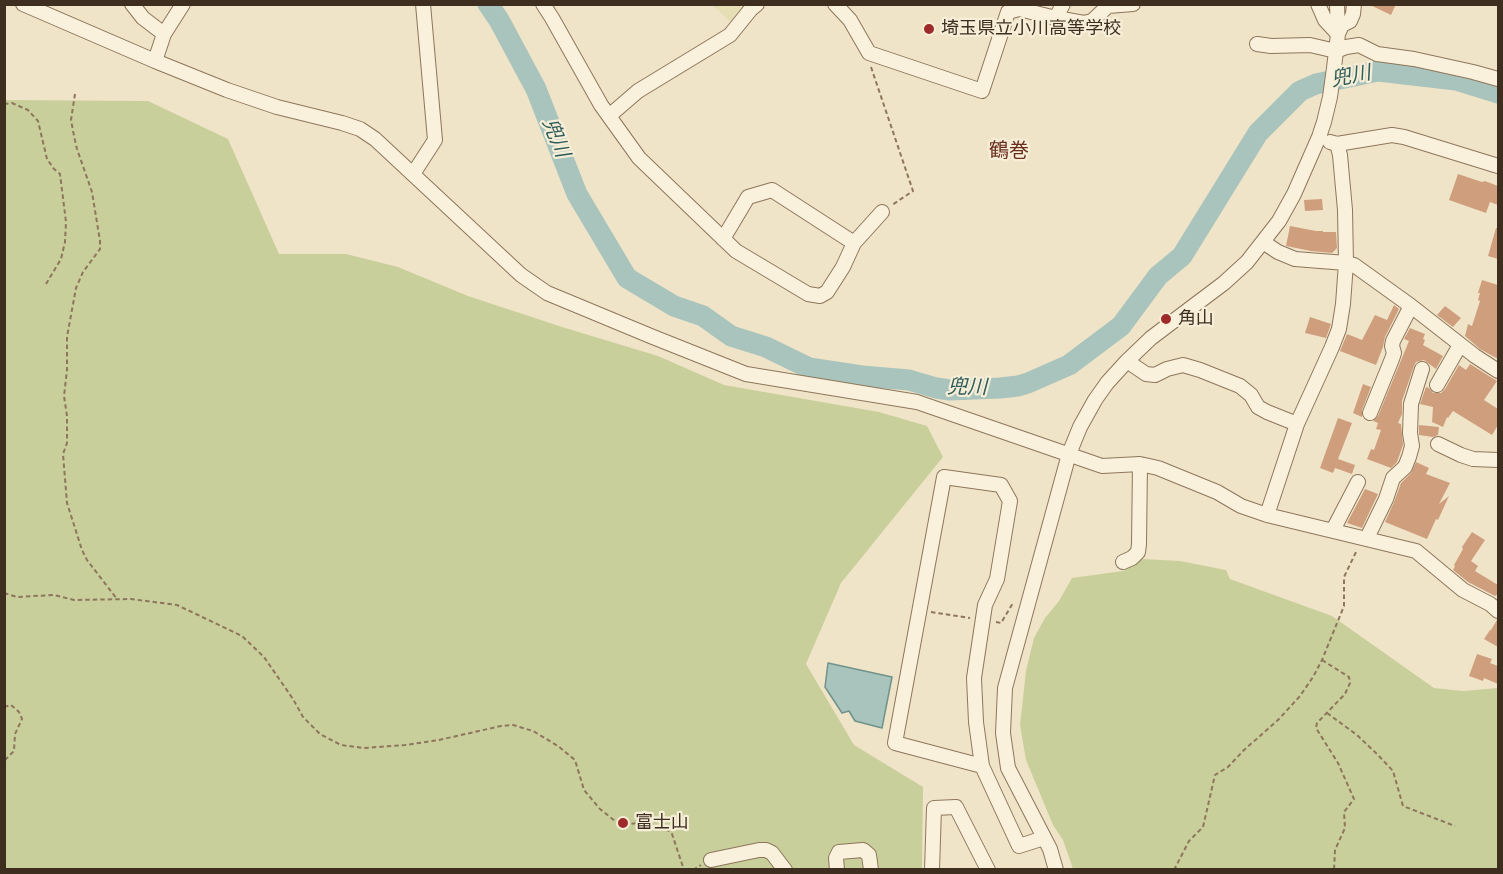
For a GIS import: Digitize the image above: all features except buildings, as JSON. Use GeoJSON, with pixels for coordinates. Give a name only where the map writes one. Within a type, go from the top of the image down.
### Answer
{"type":"FeatureCollection","features":[{"type":"Feature","properties":{"kind":"street"},"geometry":{"type":"LineString","coordinates":[[23,4],[227,90],[277,107],[360,129],[375,139],[521,275],[547,293],[574,305],[746,374],[918,402],[1088,462],[1102,466],[1140,464],[1158,468],[1217,492],[1241,506],[1267,515],[1416,551],[1463,590],[1496,604]]}},
{"type":"Feature","properties":{"kind":"street"},"geometry":{"type":"LineString","coordinates":[[132,4],[143,18],[164,34]]}},
{"type":"Feature","properties":{"kind":"street"},"geometry":{"type":"LineString","coordinates":[[155,61],[164,34],[183,4]]}},
{"type":"Feature","properties":{"kind":"street"},"geometry":{"type":"LineString","coordinates":[[413,174],[435,140],[423,4]]}},
{"type":"Feature","properties":{"kind":"street"},"geometry":{"type":"LineString","coordinates":[[543,4],[601,105],[639,158],[736,251],[808,294],[820,296],[826,292],[843,267],[854,243],[882,212]]}},
{"type":"Feature","properties":{"kind":"street"},"geometry":{"type":"LineString","coordinates":[[609,116],[638,91],[730,35],[757,4]]}},
{"type":"Feature","properties":{"kind":"street"},"geometry":{"type":"LineString","coordinates":[[835,4],[850,20],[869,53],[982,91],[1008,12],[1019,9],[1084,23],[1092,21],[1107,6],[1132,4]]}},
{"type":"Feature","properties":{"kind":"street"},"geometry":{"type":"LineString","coordinates":[[1056,18],[1063,4]]}},
{"type":"Feature","properties":{"kind":"street"},"geometry":{"type":"LineString","coordinates":[[1318,4],[1325,20],[1338,34]]}},
{"type":"Feature","properties":{"kind":"street"},"geometry":{"type":"LineString","coordinates":[[1056,870],[1050,849],[1008,768],[1003,733],[1005,688],[1069,454],[1080,427],[1107,383],[1151,338],[1224,283],[1247,262],[1279,221],[1320,136],[1330,97],[1334,68],[1338,34],[1337,4]]}},
{"type":"Feature","properties":{"kind":"street"},"geometry":{"type":"LineString","coordinates":[[1338,34],[1342,25],[1350,21],[1354,4]]}},
{"type":"Feature","properties":{"kind":"street"},"geometry":{"type":"LineString","coordinates":[[1257,44],[1310,45],[1336,51],[1359,45],[1377,54],[1414,59],[1498,79]]}},
{"type":"Feature","properties":{"kind":"street"},"geometry":{"type":"LineString","coordinates":[[1320,136],[1337,144],[1392,135],[1404,137],[1498,166]]}},
{"type":"Feature","properties":{"kind":"street"},"geometry":{"type":"LineString","coordinates":[[1267,515],[1297,424],[1339,329],[1346,263],[1345,210],[1337,144]]}},
{"type":"Feature","properties":{"kind":"street"},"geometry":{"type":"LineString","coordinates":[[723,239],[748,197],[772,190],[854,243]]}},
{"type":"Feature","properties":{"kind":"street"},"geometry":{"type":"LineString","coordinates":[[1263,242],[1295,259],[1354,265],[1498,371]]}},
{"type":"Feature","properties":{"kind":"street"},"geometry":{"type":"LineString","coordinates":[[1370,413],[1394,353],[1393,341],[1411,306]]}},
{"type":"Feature","properties":{"kind":"street"},"geometry":{"type":"LineString","coordinates":[[1437,385],[1460,345]]}},
{"type":"Feature","properties":{"kind":"street"},"geometry":{"type":"LineString","coordinates":[[1127,361],[1146,374],[1155,375],[1183,365],[1200,370],[1240,386],[1251,395],[1258,407],[1297,424]]}},
{"type":"Feature","properties":{"kind":"street"},"geometry":{"type":"LineString","coordinates":[[1366,538],[1386,499],[1393,478],[1405,467],[1409,456],[1412,446],[1410,433],[1412,404],[1422,369]]}},
{"type":"Feature","properties":{"kind":"street"},"geometry":{"type":"LineString","coordinates":[[1438,444],[1473,459],[1498,460]]}},
{"type":"Feature","properties":{"kind":"street"},"geometry":{"type":"LineString","coordinates":[[1124,562],[1138,552],[1140,544],[1140,464]]}},
{"type":"Feature","properties":{"kind":"street"},"geometry":{"type":"LineString","coordinates":[[982,766],[895,743],[944,477],[1001,485],[1010,501],[997,579],[985,605],[982,620],[974,678],[976,722],[982,766],[1019,846],[1044,838]]}},
{"type":"Feature","properties":{"kind":"street"},"geometry":{"type":"LineString","coordinates":[[1333,530],[1358,482]]}},
{"type":"Feature","properties":{"kind":"street"},"geometry":{"type":"LineString","coordinates":[[932,870],[934,808],[956,807],[988,870]]}},
{"type":"Feature","properties":{"kind":"street"},"geometry":{"type":"LineString","coordinates":[[711,860],[766,850],[772,853],[785,870]]}},
{"type":"Feature","properties":{"kind":"street"},"geometry":{"type":"LineString","coordinates":[[837,870],[836,858],[839,852],[863,850],[868,855],[872,870]]}},
{"type":"Feature","properties":{"kind":"path"},"geometry":{"type":"LineString","coordinates":[[869,53],[868,60],[913,191],[882,212]]}},
{"type":"Feature","properties":{"kind":"path"},"geometry":{"type":"LineString","coordinates":[[75,94],[71,120],[76,149],[92,192],[100,241],[99,249],[83,272],[76,288],[68,338],[64,396],[67,443],[63,454],[67,503],[87,560],[117,599]]}},
{"type":"Feature","properties":{"kind":"path"},"geometry":{"type":"LineString","coordinates":[[4,104],[12,103],[28,110],[38,121],[47,159],[60,174],[66,222],[65,243],[61,259],[46,284]]}},
{"type":"Feature","properties":{"kind":"path"},"geometry":{"type":"LineString","coordinates":[[1174,870],[1189,840],[1203,827],[1215,775],[1228,767],[1279,719],[1300,696],[1322,660],[1344,606],[1344,577],[1366,538]]}},
{"type":"Feature","properties":{"kind":"path"},"geometry":{"type":"LineString","coordinates":[[4,593],[17,597],[54,595],[74,600],[131,599],[177,605],[242,636],[264,657],[303,717],[320,734],[341,745],[364,748],[405,745],[513,725],[533,731],[558,746],[575,760],[584,790],[600,809],[615,821],[630,824],[658,821],[672,834],[684,870]]}},
{"type":"Feature","properties":{"kind":"path"},"geometry":{"type":"LineString","coordinates":[[919,610],[1001,623],[1013,603]]}},
{"type":"Feature","properties":{"kind":"path"},"geometry":{"type":"LineString","coordinates":[[1322,660],[1349,677],[1350,683],[1345,694],[1317,723],[1316,728],[1338,763],[1354,799],[1344,812],[1346,828],[1335,849],[1334,870]]}},
{"type":"Feature","properties":{"kind":"path"},"geometry":{"type":"LineString","coordinates":[[4,708],[11,705],[19,712],[22,719],[15,734],[14,751],[4,761]]}},
{"type":"Feature","properties":{"kind":"path"},"geometry":{"type":"LineString","coordinates":[[1327,713],[1357,735],[1393,771],[1402,806],[1455,826]]}},
{"type":"Feature","properties":{"kind":"shaded area"},"geometry":{"type":"Polygon","coordinates":[[[712,5],[753,5],[735,26],[712,5]]]}},
{"type":"Feature","properties":{"kind":"green space"},"geometry":{"type":"Polygon","coordinates":[[[5,100],[148,101],[228,139],[279,254],[346,254],[398,267],[468,296],[658,356],[724,385],[879,412],[927,426],[943,457],[841,583],[806,664],[854,745],[923,787],[922,869],[5,870],[5,100]]]}},
{"type":"Feature","properties":{"kind":"green space"},"geometry":{"type":"Polygon","coordinates":[[[1143,559],[1180,561],[1226,570],[1230,579],[1332,616],[1434,688],[1463,691],[1498,688],[1498,869],[1073,869],[1063,840],[1053,825],[1026,760],[1020,725],[1026,671],[1034,638],[1072,578],[1123,571],[1143,559]]]}},
{"type":"Feature","properties":{"kind":"water"},"geometry":{"type":"Polygon","coordinates":[[[828,663],[892,677],[882,728],[855,721],[849,711],[842,713],[825,687],[828,663]]]}},
{"type":"Feature","properties":{"kind":"waterway","name":"兜川"},"geometry":{"type":"LineString","coordinates":[[488,4],[536,89],[577,194],[627,278],[674,306],[703,316],[731,336],[766,347],[809,368],[909,380],[950,390],[1000,388],[1028,383],[1069,365],[1121,326],[1158,276],[1182,256],[1258,133],[1300,91],[1316,84],[1378,71],[1456,80],[1498,93]]}},
{"type":"Feature","properties":{"kind":"place","name":"埼玉県立小川高等学校"},"geometry":{"type":"Point","coordinates":[929,29]}},
{"type":"Feature","properties":{"kind":"place","name":"角山"},"geometry":{"type":"Point","coordinates":[1166,319]}},
{"type":"Feature","properties":{"kind":"place","name":"富士山"},"geometry":{"type":"Point","coordinates":[623,823]}},
{"type":"Feature","properties":{"kind":"district","name":"鶴巻"},"geometry":{"type":"Point","coordinates":[1009,152]}}]}
